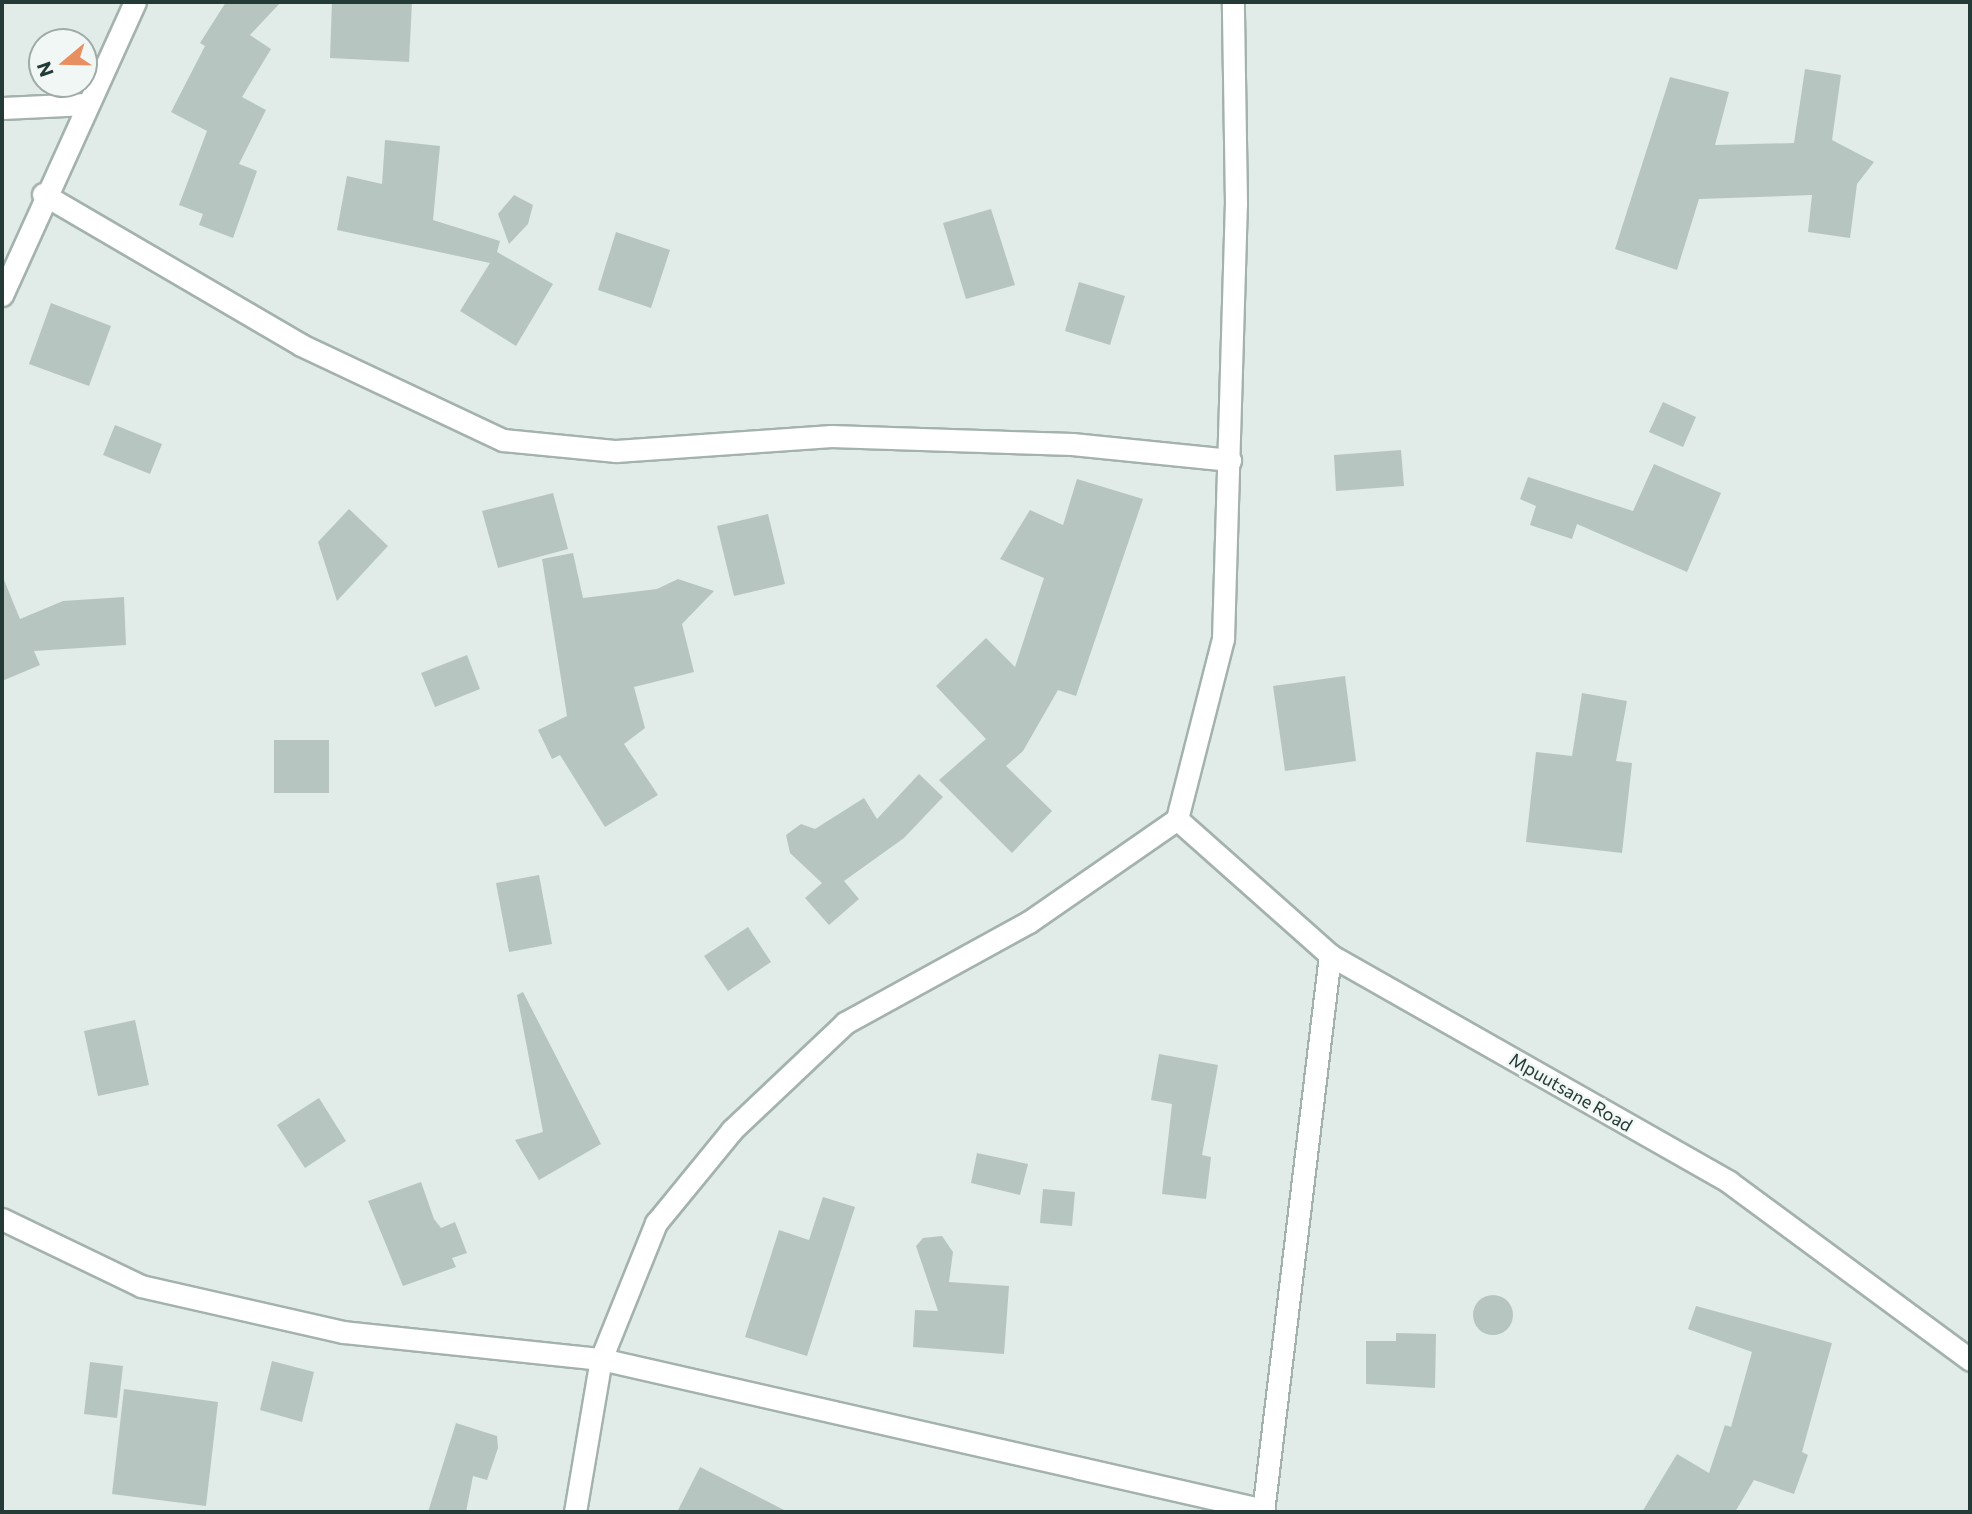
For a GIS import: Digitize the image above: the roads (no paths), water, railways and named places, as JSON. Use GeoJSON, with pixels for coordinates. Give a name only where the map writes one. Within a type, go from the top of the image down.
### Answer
{"type":"FeatureCollection","features":[{"type":"Feature","properties":{"kind":"street"},"geometry":{"type":"LineString","coordinates":[[2,295],[43,194],[135,2]]}},
{"type":"Feature","properties":{"kind":"street"},"geometry":{"type":"LineString","coordinates":[[575,1512],[601,1359],[656,1223],[732,1130],[845,1023],[1029,922],[1177,819],[1223,639],[1230,460],[1233,2]]}},
{"type":"Feature","properties":{"kind":"street"},"geometry":{"type":"LineString","coordinates":[[2,108],[87,104]]}},
{"type":"Feature","properties":{"kind":"street"},"geometry":{"type":"LineString","coordinates":[[43,194],[301,345],[503,440],[616,451],[831,436],[1072,444],[1230,460]]}},
{"type":"Feature","properties":{"kind":"street","name":"Mpuutsane Road"},"geometry":{"type":"LineString","coordinates":[[1177,819],[1330,955],[1729,1182],[1970,1360]]}},
{"type":"Feature","properties":{"kind":"street"},"geometry":{"type":"LineString","coordinates":[[2,1219],[154,1289],[342,1332],[601,1359],[1264,1511],[1330,955]]}}]}
